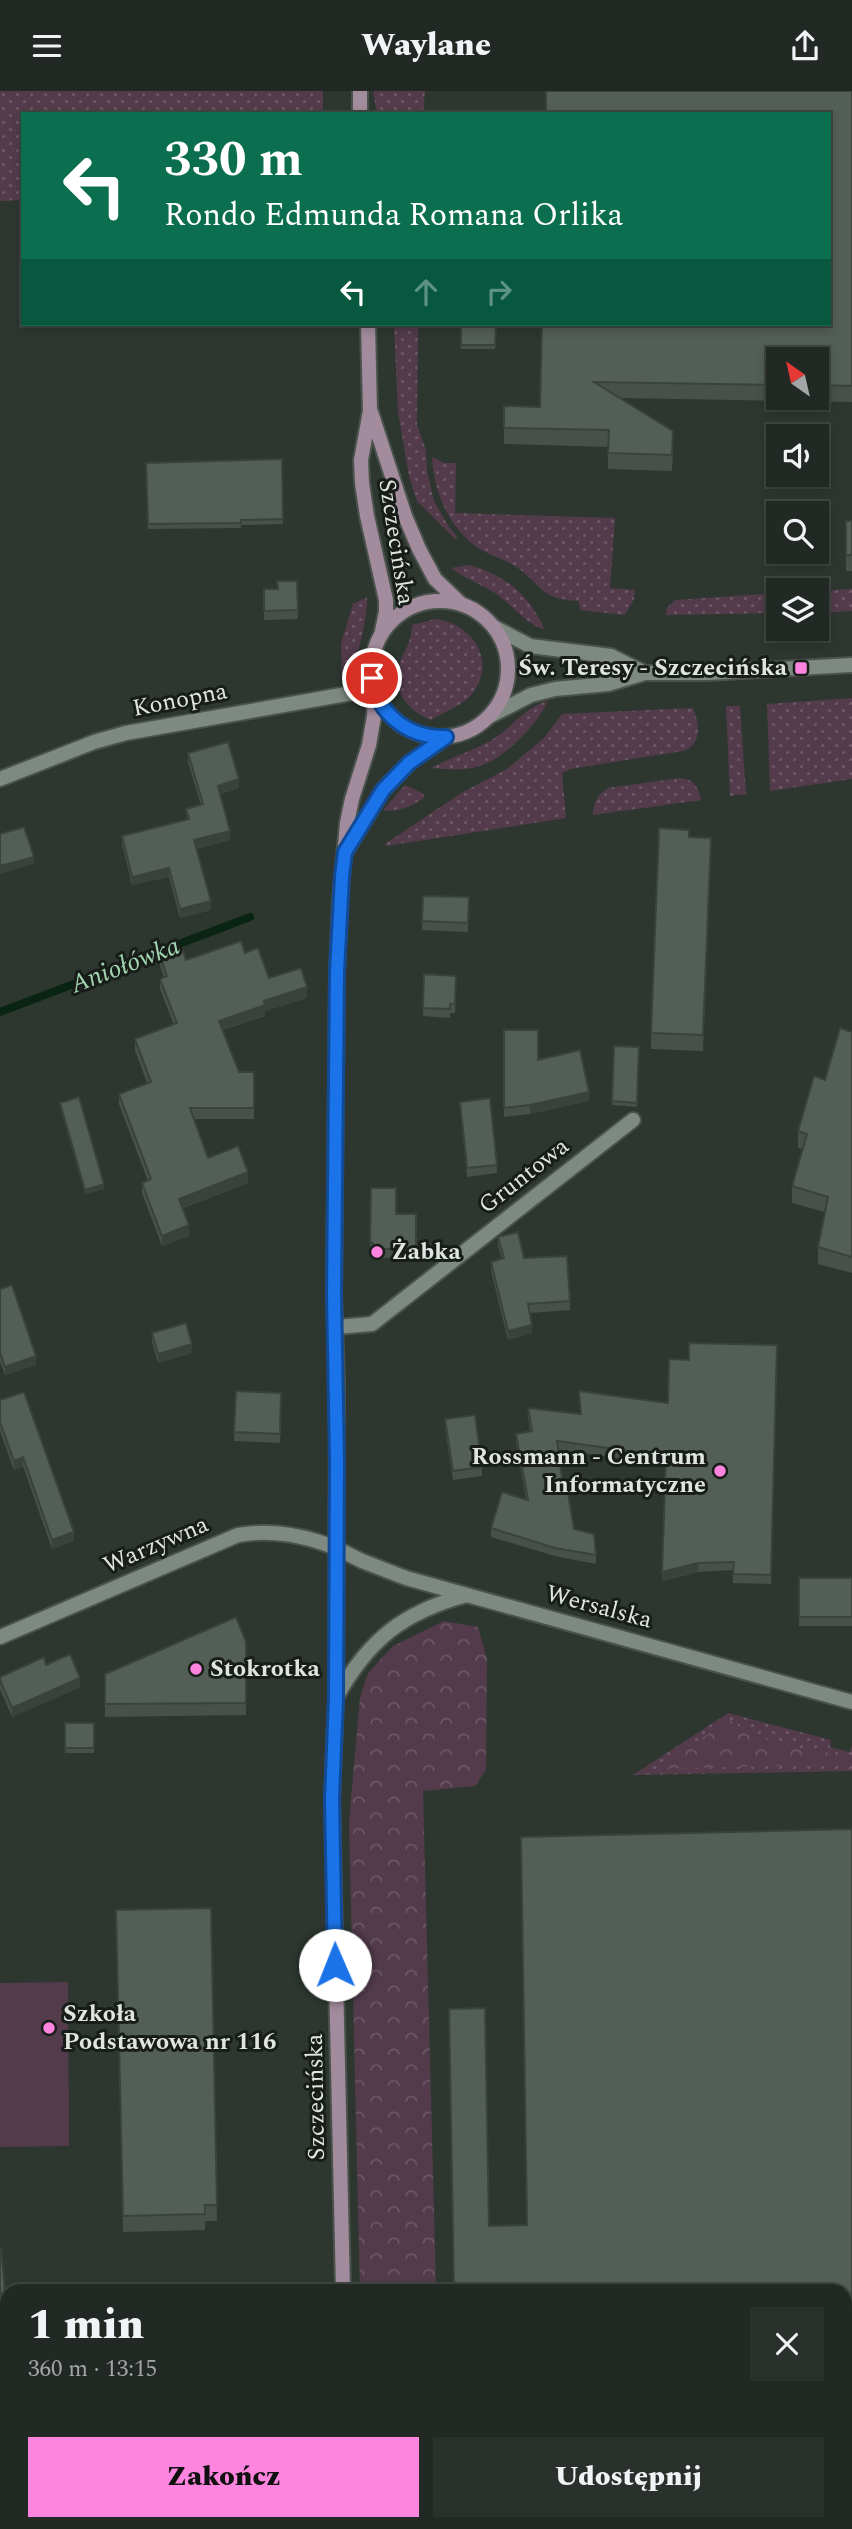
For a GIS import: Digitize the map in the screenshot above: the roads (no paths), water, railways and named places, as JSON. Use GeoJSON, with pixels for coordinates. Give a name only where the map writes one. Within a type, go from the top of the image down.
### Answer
{"type":"FeatureCollection","features":[{"type":"Feature","properties":{"kind":"main road"},"geometry":{"type":"LineString","coordinates":[[360,91],[360,112]]}},
{"type":"Feature","properties":{"kind":"main road","name":"Szczecińska"},"geometry":{"type":"LineString","coordinates":[[368,326],[370,411],[361,460],[366,516],[386,600],[386,619],[379,639]]}},
{"type":"Feature","properties":{"kind":"main road","name":"Szczecińska"},"geometry":{"type":"LineString","coordinates":[[370,411],[405,516],[419,549],[435,579],[460,604]]}},
{"type":"Feature","properties":{"kind":"main road"},"geometry":{"type":"LineString","coordinates":[[438,601],[460,604],[478,612],[494,627],[506,650],[508,675],[504,694],[490,716],[467,732],[446,737],[428,737],[404,728],[386,711],[374,689],[372,666],[379,639],[398,615],[419,604],[438,601]]}},
{"type":"Feature","properties":{"kind":"main road","name":"Szczecińska"},"geometry":{"type":"LineString","coordinates":[[343,2284],[332,1799],[336,1698],[337,972],[340,900],[349,810],[371,735],[374,689]]}},
{"type":"Feature","properties":{"kind":"main road","name":"Szczecińska"},"geometry":{"type":"LineString","coordinates":[[345,852],[383,790],[409,763],[446,737]]}},
{"type":"Feature","properties":{"kind":"street"},"geometry":{"type":"LineString","coordinates":[[494,627],[530,646],[611,656],[645,673]]}},
{"type":"Feature","properties":{"kind":"street"},"geometry":{"type":"LineString","coordinates":[[490,716],[529,695],[543,691],[608,684],[645,673],[852,665]]}},
{"type":"Feature","properties":{"kind":"street","name":"Konopna"},"geometry":{"type":"LineString","coordinates":[[0,779],[94,742],[125,733],[374,689]]}},
{"type":"Feature","properties":{"kind":"street","name":"Gruntowa"},"geometry":{"type":"LineString","coordinates":[[335,1327],[372,1324],[633,1120]]}},
{"type":"Feature","properties":{"kind":"street","name":"Warzywna"},"geometry":{"type":"LineString","coordinates":[[0,1637],[238,1535],[279,1533],[317,1540],[336,1548]]}},
{"type":"Feature","properties":{"kind":"street","name":"Wersalska"},"geometry":{"type":"LineString","coordinates":[[336,1548],[390,1573],[852,1702]]}},
{"type":"Feature","properties":{"kind":"street"},"geometry":{"type":"LineString","coordinates":[[336,1698],[358,1661],[382,1635],[416,1613],[467,1595]]}},
{"type":"Feature","properties":{"kind":"waterway","name":"Aniołówka"},"geometry":{"type":"LineString","coordinates":[[0,1012],[250,917]]}},
{"type":"Feature","properties":{"kind":"place","name":"Św. Teresy - Szczecińska"},"geometry":{"type":"Point","coordinates":[801,668]}},
{"type":"Feature","properties":{"kind":"place","name":"Żabka"},"geometry":{"type":"Point","coordinates":[377,1252]}},
{"type":"Feature","properties":{"kind":"place","name":"Rossmann - Centrum Informatyczne"},"geometry":{"type":"Point","coordinates":[720,1471]}},
{"type":"Feature","properties":{"kind":"place","name":"Stokrotka"},"geometry":{"type":"Point","coordinates":[196,1669]}},
{"type":"Feature","properties":{"kind":"place","name":"Szkoła Podstawowa nr 116"},"geometry":{"type":"Point","coordinates":[49,2028]}}]}
